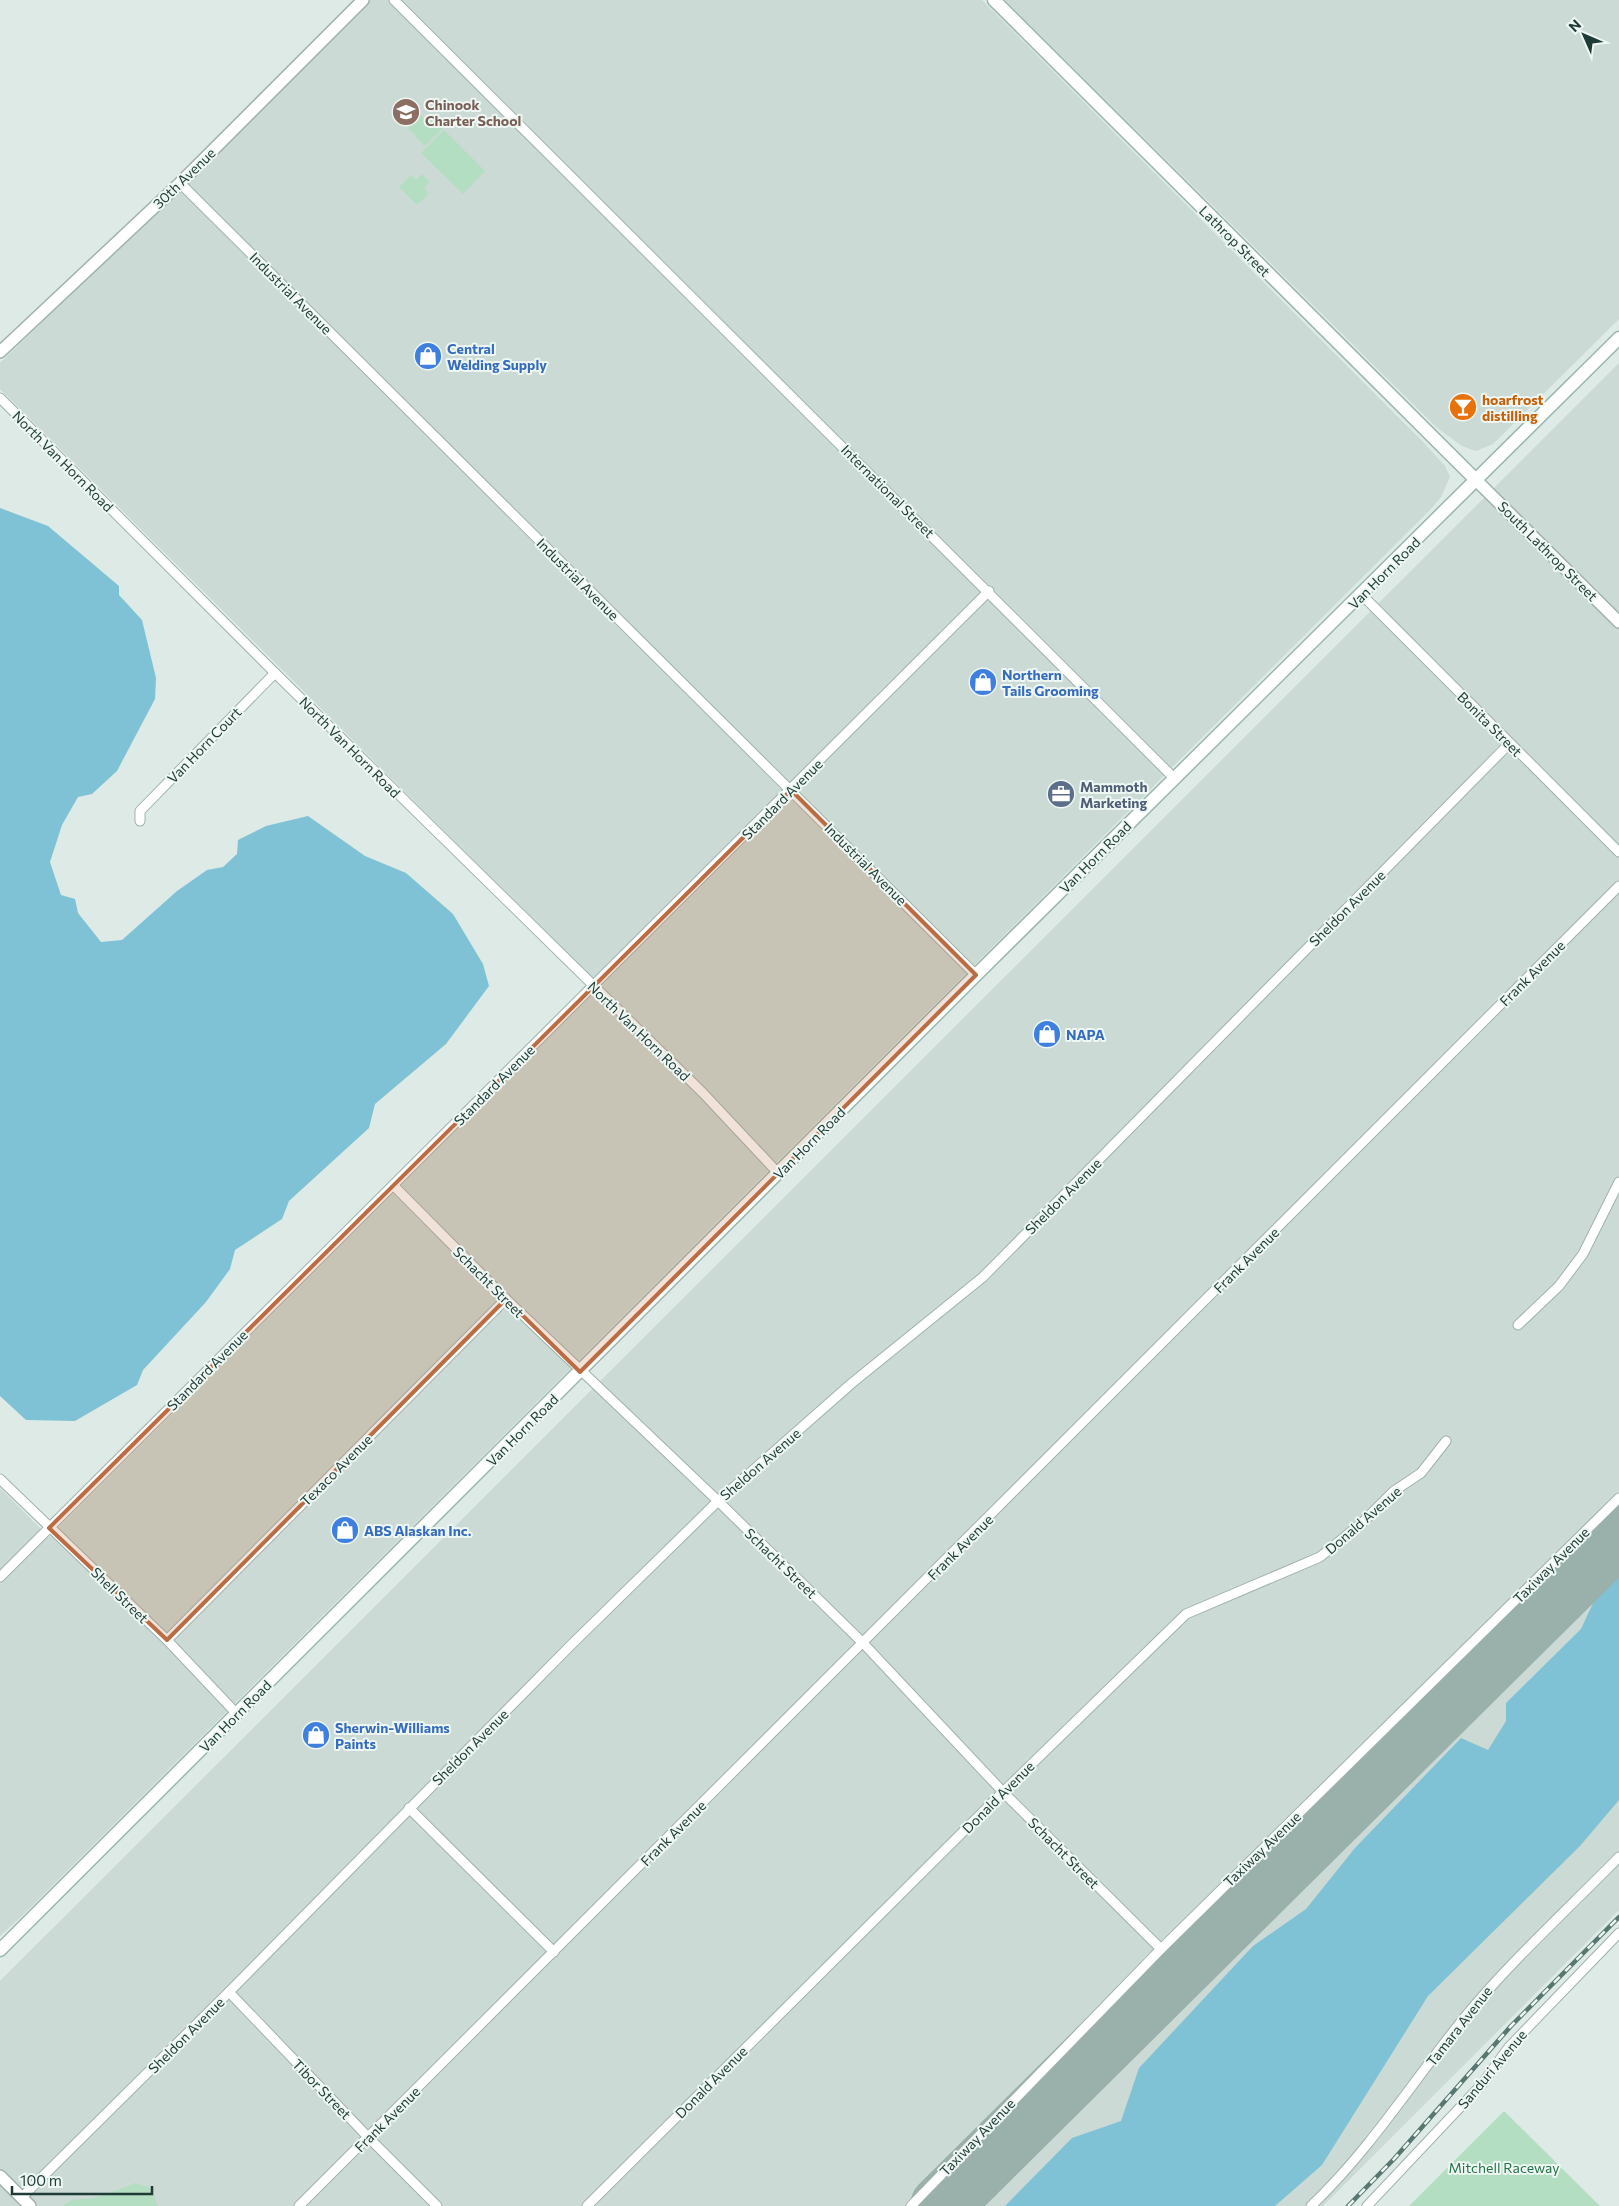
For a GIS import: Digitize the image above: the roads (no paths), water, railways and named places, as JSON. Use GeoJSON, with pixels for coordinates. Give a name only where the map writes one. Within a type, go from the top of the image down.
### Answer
{"type":"FeatureCollection","features":[{"type":"Feature","properties":{"kind":"main road","name":"Lathrop Street"},"geometry":{"type":"LineString","coordinates":[[994,0],[1477,481]]}},
{"type":"Feature","properties":{"kind":"main road","name":"Van Horn Road"},"geometry":{"type":"LineString","coordinates":[[0,1950],[779,1174],[976,974],[1362,595],[1619,338]]}},
{"type":"Feature","properties":{"kind":"street","name":"30th Avenue"},"geometry":{"type":"LineString","coordinates":[[0,352],[180,183],[363,0]]}},
{"type":"Feature","properties":{"kind":"street","name":"International Street"},"geometry":{"type":"LineString","coordinates":[[394,0],[989,591],[1174,778]]}},
{"type":"Feature","properties":{"kind":"street","name":"Industrial Avenue"},"geometry":{"type":"LineString","coordinates":[[180,183],[976,974]]}},
{"type":"Feature","properties":{"kind":"street","name":"North Van Horn Road"},"geometry":{"type":"LineString","coordinates":[[0,398],[275,673],[703,1093],[779,1174]]}},
{"type":"Feature","properties":{"kind":"street","name":"South Lathrop Street"},"geometry":{"type":"LineString","coordinates":[[1477,481],[1619,622]]}},
{"type":"Feature","properties":{"kind":"street","name":"Standard Avenue"},"geometry":{"type":"LineString","coordinates":[[0,1578],[989,591]]}},
{"type":"Feature","properties":{"kind":"street","name":"Bonita Street"},"geometry":{"type":"LineString","coordinates":[[1362,595],[1619,852]]}},
{"type":"Feature","properties":{"kind":"street","name":"Van Horn Court"},"geometry":{"type":"LineString","coordinates":[[140,820],[140,811],[275,673]]}},
{"type":"Feature","properties":{"kind":"street","name":"Sheldon Avenue"},"geometry":{"type":"LineString","coordinates":[[22,2197],[718,1501],[852,1383],[983,1277],[1509,744]]}},
{"type":"Feature","properties":{"kind":"street","name":"Frank Avenue"},"geometry":{"type":"LineString","coordinates":[[299,2206],[1619,886]]}},
{"type":"Feature","properties":{"kind":"street"},"geometry":{"type":"LineString","coordinates":[[1518,1325],[1559,1286],[1583,1254],[1619,1182]]}},
{"type":"Feature","properties":{"kind":"street","name":"Schacht Street"},"geometry":{"type":"LineString","coordinates":[[393,1185],[580,1372],[718,1501],[863,1644],[1003,1792],[1160,1949]]}},
{"type":"Feature","properties":{"kind":"street","name":"Texaco Avenue"},"geometry":{"type":"LineString","coordinates":[[167,1640],[506,1299]]}},
{"type":"Feature","properties":{"kind":"street","name":"Donald Avenue"},"geometry":{"type":"LineString","coordinates":[[587,2206],[1003,1792],[1186,1614],[1320,1556],[1363,1522],[1394,1492],[1422,1473],[1446,1441]]}},
{"type":"Feature","properties":{"kind":"street","name":"Shell Street"},"geometry":{"type":"LineString","coordinates":[[0,1479],[167,1640],[237,1714]]}},
{"type":"Feature","properties":{"kind":"street","name":"Taxiway Avenue"},"geometry":{"type":"LineString","coordinates":[[910,2206],[1160,1949],[1619,1498]]}},
{"type":"Feature","properties":{"kind":"street"},"geometry":{"type":"LineString","coordinates":[[409,1808],[554,1952]]}},
{"type":"Feature","properties":{"kind":"street","name":"Tamara Avenue"},"geometry":{"type":"LineString","coordinates":[[1311,2206],[1366,2146],[1463,2020],[1506,1969],[1619,1857]]}},
{"type":"Feature","properties":{"kind":"street","name":"Sanduri Avenue"},"geometry":{"type":"LineString","coordinates":[[1367,2206],[1483,2083],[1508,2047],[1619,1934]]}},
{"type":"Feature","properties":{"kind":"street","name":"Tibor Street"},"geometry":{"type":"LineString","coordinates":[[229,1992],[368,2138],[437,2206]]}},
{"type":"Feature","properties":{"kind":"street"},"geometry":{"type":"LineString","coordinates":[[0,2176],[30,2206]]}},
{"type":"Feature","properties":{"kind":"water"},"geometry":{"type":"Polygon","coordinates":[[[0,508],[48,526],[119,586],[119,595],[142,620],[156,678],[155,699],[117,771],[92,794],[78,797],[62,825],[50,862],[61,895],[75,899],[78,913],[101,942],[122,940],[177,891],[207,870],[223,867],[237,854],[238,840],[266,826],[308,816],[365,856],[406,873],[453,914],[483,964],[489,986],[446,1044],[375,1104],[369,1128],[289,1201],[282,1219],[235,1250],[230,1269],[206,1302],[143,1370],[137,1385],[75,1421],[26,1420],[0,1396],[0,508]]]}},
{"type":"Feature","properties":{"kind":"water"},"geometry":{"type":"Polygon","coordinates":[[[1619,1573],[1619,1800],[1580,1846],[1428,1996],[1322,2165],[1275,2206],[1005,2206],[1072,2138],[1121,2121],[1139,2068],[1253,1946],[1306,1909],[1355,1848],[1461,1738],[1488,1750],[1506,1721],[1506,1703],[1581,1629],[1599,1590],[1619,1573]]]}},
{"type":"Feature","properties":{"kind":"railway"},"geometry":{"type":"LineString","coordinates":[[1348,2206],[1394,2159],[1511,2026],[1619,1917]]}},
{"type":"Feature","properties":{"kind":"place","name":"Chinook Charter School"},"geometry":{"type":"Point","coordinates":[406,112]}},
{"type":"Feature","properties":{"kind":"place","name":"Central Welding Supply"},"geometry":{"type":"Point","coordinates":[428,356]}},
{"type":"Feature","properties":{"kind":"place","name":"hoarfrost distilling"},"geometry":{"type":"Point","coordinates":[1463,407]}},
{"type":"Feature","properties":{"kind":"place","name":"Northern Tails Grooming"},"geometry":{"type":"Point","coordinates":[983,682]}},
{"type":"Feature","properties":{"kind":"place","name":"Mammoth Marketing"},"geometry":{"type":"Point","coordinates":[1061,794]}},
{"type":"Feature","properties":{"kind":"place","name":"NAPA"},"geometry":{"type":"Point","coordinates":[1047,1034]}},
{"type":"Feature","properties":{"kind":"place","name":"ABS Alaskan Inc."},"geometry":{"type":"Point","coordinates":[345,1530]}},
{"type":"Feature","properties":{"kind":"place","name":"Sherwin-Williams Paints"},"geometry":{"type":"Point","coordinates":[316,1735]}},
{"type":"Feature","properties":{"kind":"park label","name":"Mitchell Raceway"},"geometry":{"type":"Point","coordinates":[1504,2167]}}]}
